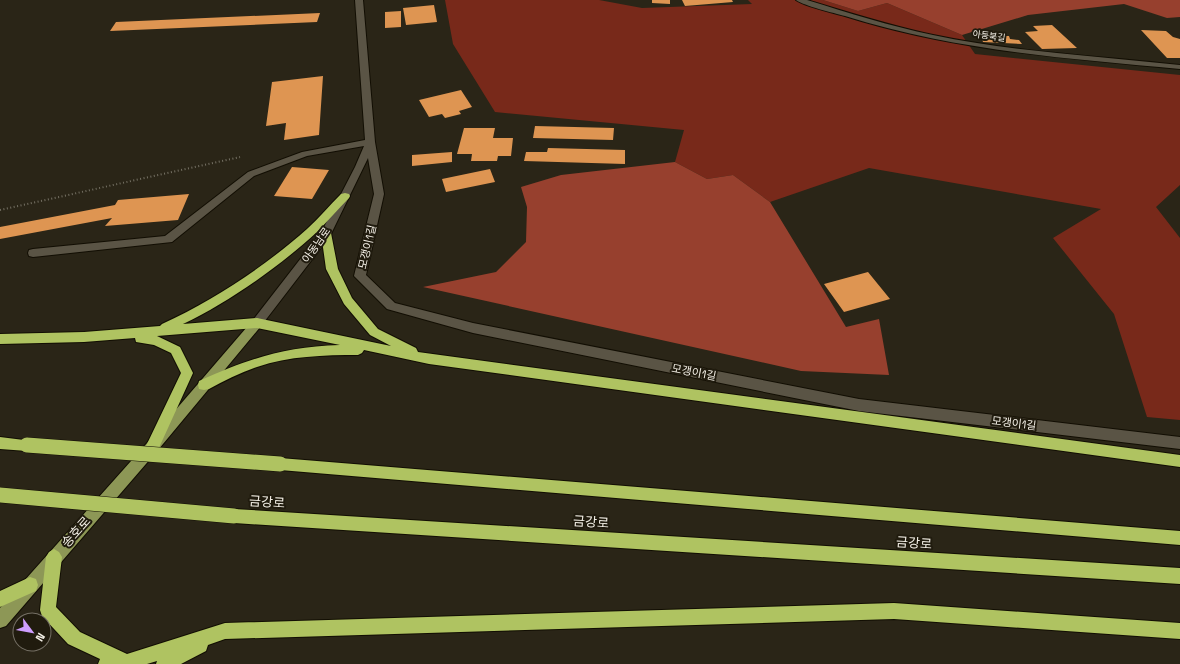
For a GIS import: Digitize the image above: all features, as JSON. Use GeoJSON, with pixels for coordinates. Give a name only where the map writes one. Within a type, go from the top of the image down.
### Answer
{"type":"FeatureCollection","features":[{"type":"Feature","properties":{"kind":"highway"},"geometry":{"type":"LineString","coordinates":[[157,332],[192,316],[241,284],[305,237],[344,196]]}},
{"type":"Feature","properties":{"kind":"highway"},"geometry":{"type":"LineString","coordinates":[[326,233],[332,269],[348,301],[356,311],[374,332],[429,359]]}},
{"type":"Feature","properties":{"kind":"highway"},"geometry":{"type":"LineString","coordinates":[[0,339],[84,337],[257,323],[429,359],[1180,461]]}},
{"type":"Feature","properties":{"kind":"highway"},"geometry":{"type":"LineString","coordinates":[[84,337],[156,340],[176,350],[187,373],[153,446]]}},
{"type":"Feature","properties":{"kind":"highway"},"geometry":{"type":"LineString","coordinates":[[204,385],[244,366],[289,355],[331,349],[388,350]]}},
{"type":"Feature","properties":{"kind":"highway"},"geometry":{"type":"LineString","coordinates":[[0,442],[1180,538]]}},
{"type":"Feature","properties":{"kind":"highway","name":"금강로"},"geometry":{"type":"LineString","coordinates":[[0,495],[234,516],[1180,576]]}},
{"type":"Feature","properties":{"kind":"highway"},"geometry":{"type":"LineString","coordinates":[[54,557],[48,610],[74,638],[127,662]]}},
{"type":"Feature","properties":{"kind":"highway"},"geometry":{"type":"LineString","coordinates":[[0,599],[30,585]]}},
{"type":"Feature","properties":{"kind":"highway"},"geometry":{"type":"LineString","coordinates":[[106,664],[127,662],[225,631],[894,611],[1180,631]]}},
{"type":"Feature","properties":{"kind":"highway"},"geometry":{"type":"LineString","coordinates":[[164,664],[225,631]]}},
{"type":"Feature","properties":{"kind":"main road","name":"아동남로"},"geometry":{"type":"LineString","coordinates":[[153,446],[257,323]]}},
{"type":"Feature","properties":{"kind":"main road","name":"송호로"},"geometry":{"type":"LineString","coordinates":[[0,620],[153,446]]}},
{"type":"Feature","properties":{"kind":"street","name":"아동남로"},"geometry":{"type":"LineString","coordinates":[[257,323],[326,233],[360,168],[370,142],[359,0]]}},
{"type":"Feature","properties":{"kind":"street","name":"아동북길"},"geometry":{"type":"LineString","coordinates":[[800,0],[889,27],[951,41],[997,48],[1180,67]]}},
{"type":"Feature","properties":{"kind":"street"},"geometry":{"type":"LineString","coordinates":[[33,253],[168,239],[251,174],[305,154],[370,142]]}},
{"type":"Feature","properties":{"kind":"street","name":"모갱이1길"},"geometry":{"type":"LineString","coordinates":[[370,142],[379,194],[360,276],[391,306],[473,328],[859,405],[1180,443]]}},
{"type":"Feature","properties":{"kind":"path"},"geometry":{"type":"LineString","coordinates":[[0,210],[245,156]]}},
{"type":"Feature","properties":{"kind":"shaded area"},"geometry":{"type":"Polygon","coordinates":[[[445,0],[599,0],[642,8],[752,4],[748,0],[823,0],[858,11],[887,3],[962,35],[975,54],[1180,75],[1180,185],[1156,207],[1180,238],[1180,420],[1147,417],[1114,314],[1053,238],[1101,209],[869,168],[770,202],[733,175],[707,179],[675,162],[684,130],[495,112],[453,44],[445,0]]]}},
{"type":"Feature","properties":{"kind":"shaded area"},"geometry":{"type":"Polygon","coordinates":[[[823,0],[1180,0],[1180,17],[1167,18],[1124,4],[1028,15],[962,35],[887,3],[858,11],[823,0]]]}},
{"type":"Feature","properties":{"kind":"shaded area"},"geometry":{"type":"Polygon","coordinates":[[[675,162],[707,179],[733,175],[770,202],[846,327],[879,319],[889,375],[801,371],[423,287],[496,272],[526,242],[527,207],[521,187],[561,175],[675,162]]]}},
{"type":"Feature","properties":{"kind":"building"},"geometry":{"type":"Polygon","coordinates":[[[652,0],[670,0],[670,4],[652,3],[652,0]]]}},
{"type":"Feature","properties":{"kind":"building"},"geometry":{"type":"Polygon","coordinates":[[[682,0],[732,0],[733,2],[685,6],[682,0]]]}},
{"type":"Feature","properties":{"kind":"building"},"geometry":{"type":"Polygon","coordinates":[[[434,5],[437,22],[406,25],[403,8],[434,5]]]}},
{"type":"Feature","properties":{"kind":"building"},"geometry":{"type":"Polygon","coordinates":[[[401,11],[401,27],[385,28],[385,12],[401,11]]]}},
{"type":"Feature","properties":{"kind":"building"},"geometry":{"type":"Polygon","coordinates":[[[320,13],[317,22],[110,31],[116,22],[320,13]]]}},
{"type":"Feature","properties":{"kind":"building"},"geometry":{"type":"Polygon","coordinates":[[[1052,25],[1077,48],[1042,49],[1025,32],[1038,31],[1033,26],[1052,25]]]}},
{"type":"Feature","properties":{"kind":"building"},"geometry":{"type":"Polygon","coordinates":[[[1141,30],[1166,31],[1173,37],[1180,39],[1180,58],[1167,58],[1141,30]]]}},
{"type":"Feature","properties":{"kind":"building"},"geometry":{"type":"Polygon","coordinates":[[[986,31],[999,32],[1001,36],[1009,36],[1010,39],[1019,40],[1022,44],[983,42],[981,36],[989,37],[986,31]]]}},
{"type":"Feature","properties":{"kind":"building"},"geometry":{"type":"Polygon","coordinates":[[[323,76],[319,135],[284,140],[286,123],[266,126],[272,82],[323,76]]]}},
{"type":"Feature","properties":{"kind":"building"},"geometry":{"type":"Polygon","coordinates":[[[461,90],[472,107],[459,111],[461,114],[445,118],[442,114],[429,117],[419,100],[461,90]]]}},
{"type":"Feature","properties":{"kind":"building"},"geometry":{"type":"Polygon","coordinates":[[[535,126],[614,128],[613,140],[533,138],[535,126]]]}},
{"type":"Feature","properties":{"kind":"building"},"geometry":{"type":"Polygon","coordinates":[[[464,128],[495,128],[493,138],[513,138],[511,156],[498,156],[497,161],[471,161],[472,154],[457,154],[464,128]]]}},
{"type":"Feature","properties":{"kind":"building"},"geometry":{"type":"Polygon","coordinates":[[[548,148],[625,150],[625,164],[524,161],[526,152],[547,152],[548,148]]]}},
{"type":"Feature","properties":{"kind":"building"},"geometry":{"type":"Polygon","coordinates":[[[452,152],[452,162],[412,166],[412,155],[452,152]]]}},
{"type":"Feature","properties":{"kind":"building"},"geometry":{"type":"Polygon","coordinates":[[[292,167],[329,170],[312,199],[274,196],[292,167]]]}},
{"type":"Feature","properties":{"kind":"building"},"geometry":{"type":"Polygon","coordinates":[[[490,169],[495,182],[446,192],[442,179],[490,169]]]}},
{"type":"Feature","properties":{"kind":"building"},"geometry":{"type":"Polygon","coordinates":[[[189,194],[178,220],[105,226],[112,218],[0,239],[0,227],[115,205],[118,200],[189,194]]]}},
{"type":"Feature","properties":{"kind":"building"},"geometry":{"type":"Polygon","coordinates":[[[868,272],[890,299],[844,312],[824,284],[868,272]]]}}]}
